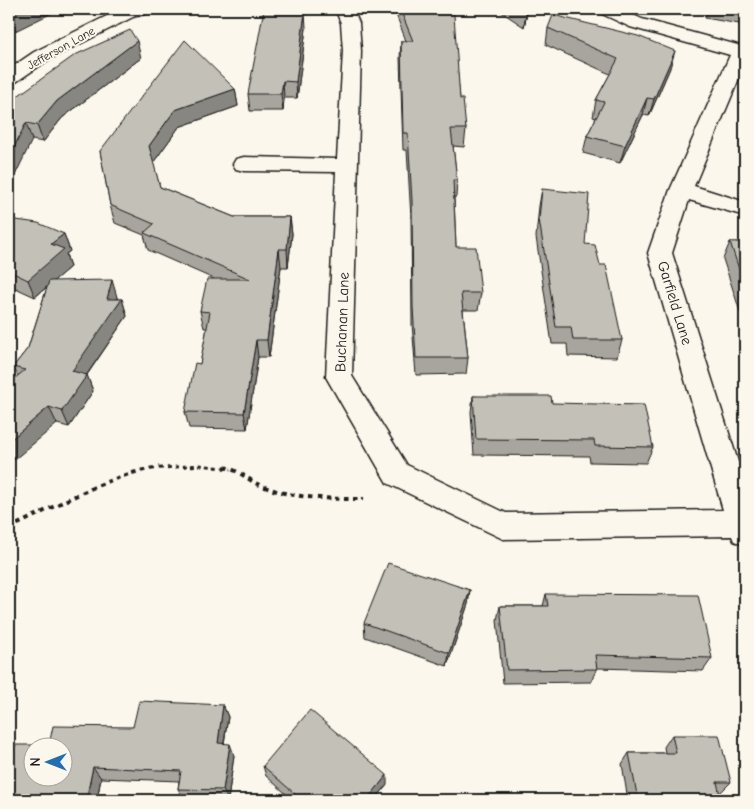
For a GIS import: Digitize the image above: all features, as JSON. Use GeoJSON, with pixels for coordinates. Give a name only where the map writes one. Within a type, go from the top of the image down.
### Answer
{"type":"FeatureCollection","features":[{"type":"Feature","properties":{"kind":"street","name":"Jefferson Lane"},"geometry":{"type":"LineString","coordinates":[[9,78],[41,56],[127,13],[142,9]]}},
{"type":"Feature","properties":{"kind":"street","name":"Buchanan Lane"},"geometry":{"type":"LineString","coordinates":[[344,9],[350,23],[352,51],[338,377],[397,474],[503,526],[744,527]]}},
{"type":"Feature","properties":{"kind":"street"},"geometry":{"type":"LineString","coordinates":[[606,9],[636,23],[743,52]]}},
{"type":"Feature","properties":{"kind":"street","name":"Garfield Lane"},"geometry":{"type":"LineString","coordinates":[[743,52],[681,190],[660,253],[744,527]]}},
{"type":"Feature","properties":{"kind":"street"},"geometry":{"type":"LineString","coordinates":[[244,164],[347,166]]}},
{"type":"Feature","properties":{"kind":"street"},"geometry":{"type":"LineString","coordinates":[[681,190],[745,209]]}},
{"type":"Feature","properties":{"kind":"path"},"geometry":{"type":"LineString","coordinates":[[9,528],[101,483],[154,467],[190,465],[234,469],[263,487],[325,499],[364,499]]}},
{"type":"Feature","properties":{"kind":"building"},"geometry":{"type":"Polygon","coordinates":[[[9,9],[22,9],[9,15],[9,9]]]}},
{"type":"Feature","properties":{"kind":"building"},"geometry":{"type":"Polygon","coordinates":[[[264,9],[303,9],[305,12],[296,82],[283,81],[281,94],[248,94],[264,9]]]}},
{"type":"Feature","properties":{"kind":"building"},"geometry":{"type":"Polygon","coordinates":[[[400,9],[451,9],[454,15],[460,99],[463,99],[466,129],[451,129],[457,180],[453,180],[456,247],[476,247],[481,293],[461,293],[468,358],[416,358],[413,307],[412,201],[408,133],[403,133],[401,41],[413,41],[400,9]]]}},
{"type":"Feature","properties":{"kind":"building"},"geometry":{"type":"Polygon","coordinates":[[[553,15],[638,36],[675,51],[654,99],[647,98],[625,146],[587,136],[604,102],[596,100],[618,59],[548,28],[553,15]]]}},
{"type":"Feature","properties":{"kind":"building"},"geometry":{"type":"Polygon","coordinates":[[[130,30],[137,41],[57,101],[37,125],[26,123],[9,157],[9,102],[75,55],[130,30]]]}},
{"type":"Feature","properties":{"kind":"building"},"geometry":{"type":"Polygon","coordinates":[[[185,40],[235,89],[175,110],[149,146],[160,187],[234,217],[290,217],[287,249],[279,249],[267,340],[256,340],[244,413],[185,412],[195,363],[200,364],[210,312],[200,311],[207,279],[250,279],[144,233],[154,224],[110,205],[100,151],[185,40]]]}},
{"type":"Feature","properties":{"kind":"building"},"geometry":{"type":"Polygon","coordinates":[[[542,189],[589,194],[585,244],[595,245],[600,265],[606,265],[622,340],[573,340],[571,327],[556,327],[539,219],[542,189]]]}},
{"type":"Feature","properties":{"kind":"building"},"geometry":{"type":"Polygon","coordinates":[[[9,219],[38,223],[64,234],[51,244],[64,249],[28,280],[9,271],[9,219]]]}},
{"type":"Feature","properties":{"kind":"building"},"geometry":{"type":"Polygon","coordinates":[[[730,242],[745,242],[745,287],[730,242]]]}},
{"type":"Feature","properties":{"kind":"building"},"geometry":{"type":"Polygon","coordinates":[[[112,280],[107,299],[122,299],[72,371],[87,375],[62,411],[49,407],[9,441],[9,383],[25,370],[13,367],[28,348],[49,281],[112,280]]]}},
{"type":"Feature","properties":{"kind":"building"},"geometry":{"type":"Polygon","coordinates":[[[473,396],[551,396],[552,403],[644,405],[653,447],[595,446],[594,440],[476,439],[473,396]]]}},
{"type":"Feature","properties":{"kind":"building"},"geometry":{"type":"Polygon","coordinates":[[[388,563],[470,590],[449,653],[364,623],[388,563]]]}},
{"type":"Feature","properties":{"kind":"building"},"geometry":{"type":"Polygon","coordinates":[[[546,594],[698,595],[712,658],[595,655],[597,669],[507,670],[500,606],[548,606],[546,594]]]}},
{"type":"Feature","properties":{"kind":"building"},"geometry":{"type":"Polygon","coordinates":[[[139,701],[223,705],[218,743],[230,744],[223,790],[178,789],[181,771],[93,767],[86,800],[9,800],[9,745],[22,745],[22,786],[72,786],[72,736],[51,736],[53,726],[133,727],[139,701]]]}},
{"type":"Feature","properties":{"kind":"building"},"geometry":{"type":"Polygon","coordinates":[[[310,710],[387,775],[367,800],[302,800],[263,766],[310,710]]]}},
{"type":"Feature","properties":{"kind":"building"},"geometry":{"type":"Polygon","coordinates":[[[672,735],[719,735],[731,782],[717,782],[721,800],[638,800],[629,753],[676,753],[672,735]]]}}]}
